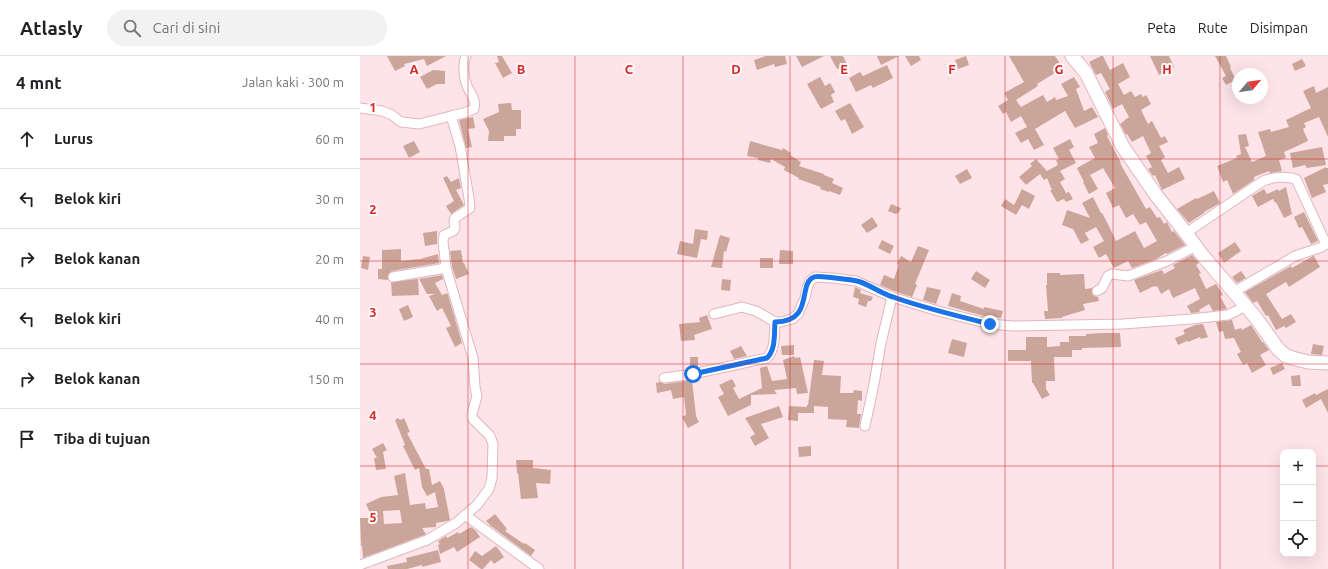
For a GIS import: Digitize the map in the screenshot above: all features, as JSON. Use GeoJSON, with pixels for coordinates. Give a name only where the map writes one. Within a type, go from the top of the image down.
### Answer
{"type":"FeatureCollection","features":[{"type":"Feature","properties":{"kind":"main road"},"geometry":{"type":"LineString","coordinates":[[1072,56],[1086,73],[1123,147],[1156,195],[1256,318],[1278,349],[1286,356],[1308,362],[1328,363]]}},
{"type":"Feature","properties":{"kind":"street"},"geometry":{"type":"LineString","coordinates":[[360,108],[387,112],[397,120],[405,123],[419,124],[464,113],[474,109],[474,99],[465,82],[464,64],[466,56]]}},
{"type":"Feature","properties":{"kind":"street"},"geometry":{"type":"LineString","coordinates":[[360,565],[427,540],[451,526],[477,506],[489,489],[492,478],[493,444],[490,436],[472,418],[477,396],[473,358],[446,268],[443,241],[444,235],[453,231],[455,228],[455,218],[470,208],[461,152],[451,116]]}},
{"type":"Feature","properties":{"kind":"street"},"geometry":{"type":"LineString","coordinates":[[1186,233],[1269,179],[1294,178],[1298,181],[1327,244],[1295,256],[1234,292]]}},
{"type":"Feature","properties":{"kind":"street"},"geometry":{"type":"LineString","coordinates":[[1097,291],[1102,288],[1108,276],[1112,274],[1122,276],[1132,275],[1167,261],[1196,246]]}},
{"type":"Feature","properties":{"kind":"street"},"geometry":{"type":"LineString","coordinates":[[393,277],[446,268]]}},
{"type":"Feature","properties":{"kind":"street"},"geometry":{"type":"LineString","coordinates":[[714,314],[742,307],[756,311],[775,322],[792,319],[798,314],[805,298],[810,280],[815,277],[856,281],[892,297],[990,324],[1013,326],[1123,324],[1191,319],[1228,315],[1246,306]]}},
{"type":"Feature","properties":{"kind":"street"},"geometry":{"type":"LineString","coordinates":[[865,426],[881,343],[892,297]]}},
{"type":"Feature","properties":{"kind":"street"},"geometry":{"type":"LineString","coordinates":[[664,378],[693,374],[767,358],[770,355],[773,346],[775,322]]}},
{"type":"Feature","properties":{"kind":"street"},"geometry":{"type":"LineString","coordinates":[[465,515],[539,569]]}},
{"type":"Feature","properties":{"kind":"building"},"geometry":{"type":"Polygon","coordinates":[[[387,56],[446,56],[427,66],[424,59],[404,64],[405,66],[395,71],[387,56]]]}},
{"type":"Feature","properties":{"kind":"building"},"geometry":{"type":"Polygon","coordinates":[[[497,56],[502,56],[512,73],[503,78],[495,63],[499,62],[497,56]]]}},
{"type":"Feature","properties":{"kind":"building"},"geometry":{"type":"Polygon","coordinates":[[[766,56],[785,56],[787,64],[775,67],[774,64],[757,70],[754,60],[766,56]]]}},
{"type":"Feature","properties":{"kind":"building"},"geometry":{"type":"Polygon","coordinates":[[[796,56],[824,56],[802,67],[796,56]]]}},
{"type":"Feature","properties":{"kind":"building"},"geometry":{"type":"Polygon","coordinates":[[[830,56],[843,56],[847,64],[837,69],[830,56]]]}},
{"type":"Feature","properties":{"kind":"building"},"geometry":{"type":"Polygon","coordinates":[[[877,56],[899,56],[881,65],[877,56]]]}},
{"type":"Feature","properties":{"kind":"building"},"geometry":{"type":"Polygon","coordinates":[[[905,56],[919,56],[921,60],[911,66],[905,56]]]}},
{"type":"Feature","properties":{"kind":"building"},"geometry":{"type":"Polygon","coordinates":[[[966,56],[969,65],[958,69],[955,60],[966,56]]]}},
{"type":"Feature","properties":{"kind":"building"},"geometry":{"type":"Polygon","coordinates":[[[1009,56],[1055,56],[1063,68],[1037,84],[1038,86],[1016,100],[1021,107],[1043,95],[1047,102],[1055,97],[1056,100],[1068,96],[1061,84],[1074,77],[1080,87],[1076,89],[1084,111],[1092,107],[1098,117],[1075,128],[1065,111],[1035,129],[1044,145],[1034,150],[1028,139],[1021,143],[1015,133],[1027,127],[1021,116],[1011,122],[1006,112],[1003,114],[998,106],[1008,100],[1004,93],[1024,82],[1009,56]]]}},
{"type":"Feature","properties":{"kind":"building"},"geometry":{"type":"Polygon","coordinates":[[[1103,56],[1110,70],[1123,63],[1130,77],[1118,84],[1124,95],[1131,91],[1135,97],[1141,94],[1143,97],[1146,95],[1151,104],[1141,110],[1148,124],[1152,121],[1161,138],[1165,136],[1168,142],[1159,146],[1165,157],[1161,160],[1168,173],[1179,167],[1185,179],[1162,190],[1155,175],[1153,176],[1148,169],[1152,167],[1146,156],[1151,153],[1143,136],[1132,142],[1127,134],[1126,135],[1120,124],[1129,117],[1122,104],[1113,109],[1105,92],[1110,89],[1101,73],[1096,75],[1089,62],[1103,56]]]}},
{"type":"Feature","properties":{"kind":"building"},"geometry":{"type":"Polygon","coordinates":[[[1150,56],[1169,56],[1174,67],[1159,75],[1150,56]]]}},
{"type":"Feature","properties":{"kind":"building"},"geometry":{"type":"Polygon","coordinates":[[[1215,56],[1226,56],[1231,67],[1232,82],[1226,85],[1222,78],[1226,76],[1215,56]]]}},
{"type":"Feature","properties":{"kind":"building"},"geometry":{"type":"Polygon","coordinates":[[[1302,59],[1306,66],[1295,71],[1292,64],[1302,59]]]}},
{"type":"Feature","properties":{"kind":"building"},"geometry":{"type":"Polygon","coordinates":[[[887,65],[893,78],[873,88],[871,85],[856,92],[849,78],[860,72],[863,76],[887,65]]]}},
{"type":"Feature","properties":{"kind":"building"},"geometry":{"type":"Polygon","coordinates":[[[433,70],[445,71],[445,84],[437,84],[427,89],[420,77],[433,70]]]}},
{"type":"Feature","properties":{"kind":"building"},"geometry":{"type":"Polygon","coordinates":[[[820,77],[825,86],[830,83],[835,92],[831,95],[834,102],[821,109],[807,84],[820,77]]]}},
{"type":"Feature","properties":{"kind":"building"},"geometry":{"type":"Polygon","coordinates":[[[1314,86],[1316,93],[1328,87],[1328,137],[1319,117],[1304,123],[1306,127],[1303,129],[1308,141],[1284,152],[1286,158],[1279,160],[1282,171],[1270,173],[1269,171],[1254,177],[1254,180],[1233,194],[1227,180],[1223,182],[1217,166],[1237,158],[1236,156],[1241,154],[1238,135],[1246,134],[1249,146],[1245,147],[1252,162],[1266,156],[1258,132],[1270,129],[1271,132],[1289,127],[1286,120],[1311,108],[1303,91],[1314,86]]]}},
{"type":"Feature","properties":{"kind":"building"},"geometry":{"type":"Polygon","coordinates":[[[511,103],[512,110],[521,110],[521,129],[516,129],[516,136],[504,136],[504,141],[488,141],[489,131],[483,119],[499,112],[498,104],[511,103]]]}},
{"type":"Feature","properties":{"kind":"building"},"geometry":{"type":"Polygon","coordinates":[[[850,103],[864,127],[852,134],[845,119],[841,121],[835,111],[850,103]]]}},
{"type":"Feature","properties":{"kind":"building"},"geometry":{"type":"Polygon","coordinates":[[[473,117],[475,128],[468,129],[472,147],[466,148],[459,120],[473,117]]]}},
{"type":"Feature","properties":{"kind":"building"},"geometry":{"type":"Polygon","coordinates":[[[1105,128],[1108,135],[1107,136],[1120,163],[1146,209],[1150,207],[1157,218],[1160,217],[1164,224],[1167,222],[1172,232],[1174,231],[1185,245],[1156,259],[1132,268],[1128,261],[1114,268],[1106,254],[1099,258],[1093,247],[1104,241],[1096,227],[1085,233],[1089,240],[1081,244],[1073,229],[1062,225],[1067,210],[1090,218],[1082,203],[1093,197],[1116,241],[1135,231],[1144,248],[1157,241],[1146,222],[1140,225],[1133,214],[1126,218],[1119,205],[1113,208],[1106,193],[1115,188],[1103,168],[1090,175],[1098,189],[1089,194],[1083,182],[1077,168],[1095,158],[1089,147],[1098,143],[1094,134],[1105,128]]]}},
{"type":"Feature","properties":{"kind":"building"},"geometry":{"type":"Polygon","coordinates":[[[1070,139],[1074,147],[1069,150],[1076,163],[1060,171],[1065,179],[1060,182],[1066,193],[1069,192],[1073,199],[1066,202],[1064,199],[1057,202],[1050,190],[1052,190],[1047,178],[1044,180],[1040,174],[1026,185],[1019,177],[1032,166],[1030,164],[1036,159],[1047,171],[1058,165],[1056,160],[1059,159],[1053,148],[1070,139]]]}},
{"type":"Feature","properties":{"kind":"building"},"geometry":{"type":"Polygon","coordinates":[[[414,141],[420,152],[409,158],[403,146],[414,141]]]}},
{"type":"Feature","properties":{"kind":"building"},"geometry":{"type":"Polygon","coordinates":[[[750,141],[782,150],[783,148],[791,153],[790,155],[801,162],[799,166],[824,174],[834,179],[832,183],[843,188],[840,195],[820,189],[821,187],[798,179],[799,178],[784,170],[785,167],[771,159],[770,163],[758,160],[758,158],[747,156],[750,141]]]}},
{"type":"Feature","properties":{"kind":"building"},"geometry":{"type":"Polygon","coordinates":[[[1322,147],[1326,165],[1307,168],[1305,165],[1293,168],[1290,153],[1322,147]]]}},
{"type":"Feature","properties":{"kind":"building"},"geometry":{"type":"Polygon","coordinates":[[[1326,167],[1328,168],[1328,184],[1323,185],[1326,192],[1312,198],[1304,178],[1326,167]]]}},
{"type":"Feature","properties":{"kind":"building"},"geometry":{"type":"Polygon","coordinates":[[[967,169],[972,178],[960,184],[955,176],[967,169]]]}},
{"type":"Feature","properties":{"kind":"building"},"geometry":{"type":"Polygon","coordinates":[[[447,176],[451,182],[459,178],[461,188],[456,190],[464,205],[451,214],[446,206],[454,201],[443,178],[447,176]]]}},
{"type":"Feature","properties":{"kind":"building"},"geometry":{"type":"Polygon","coordinates":[[[1286,187],[1292,214],[1284,218],[1273,199],[1258,207],[1252,196],[1264,189],[1267,194],[1278,189],[1279,191],[1286,187]]]}},
{"type":"Feature","properties":{"kind":"building"},"geometry":{"type":"Polygon","coordinates":[[[1022,189],[1035,196],[1029,209],[1022,205],[1016,215],[1001,206],[1005,199],[1014,205],[1022,189]]]}},
{"type":"Feature","properties":{"kind":"building"},"geometry":{"type":"Polygon","coordinates":[[[1214,191],[1220,203],[1189,223],[1177,209],[1196,198],[1197,199],[1214,191]]]}},
{"type":"Feature","properties":{"kind":"building"},"geometry":{"type":"Polygon","coordinates":[[[891,204],[901,208],[899,212],[896,214],[888,211],[891,204]]]}},
{"type":"Feature","properties":{"kind":"building"},"geometry":{"type":"Polygon","coordinates":[[[1304,212],[1318,241],[1311,244],[1302,227],[1299,228],[1294,217],[1304,212]]]}},
{"type":"Feature","properties":{"kind":"building"},"geometry":{"type":"Polygon","coordinates":[[[872,217],[878,226],[867,233],[861,225],[872,217]]]}},
{"type":"Feature","properties":{"kind":"building"},"geometry":{"type":"Polygon","coordinates":[[[695,229],[708,231],[707,240],[701,239],[697,258],[677,254],[680,241],[693,244],[695,229]]]}},
{"type":"Feature","properties":{"kind":"building"},"geometry":{"type":"Polygon","coordinates":[[[437,231],[437,244],[425,246],[423,233],[437,231]]]}},
{"type":"Feature","properties":{"kind":"building"},"geometry":{"type":"Polygon","coordinates":[[[720,235],[730,238],[726,252],[724,251],[722,268],[711,267],[720,235]]]}},
{"type":"Feature","properties":{"kind":"building"},"geometry":{"type":"Polygon","coordinates":[[[882,240],[894,246],[890,254],[878,248],[882,240]]]}},
{"type":"Feature","properties":{"kind":"building"},"geometry":{"type":"Polygon","coordinates":[[[1235,242],[1241,251],[1224,263],[1218,253],[1235,242]]]}},
{"type":"Feature","properties":{"kind":"building"},"geometry":{"type":"Polygon","coordinates":[[[918,246],[929,250],[915,284],[917,285],[912,297],[880,285],[884,275],[894,279],[899,265],[897,264],[901,256],[911,262],[918,246]]]}},
{"type":"Feature","properties":{"kind":"building"},"geometry":{"type":"Polygon","coordinates":[[[401,249],[401,261],[420,259],[438,254],[439,263],[392,271],[388,275],[388,280],[378,279],[378,269],[382,269],[382,250],[401,249]]]}},
{"type":"Feature","properties":{"kind":"building"},"geometry":{"type":"Polygon","coordinates":[[[461,250],[463,263],[469,274],[456,279],[452,267],[450,251],[461,250]]]}},
{"type":"Feature","properties":{"kind":"building"},"geometry":{"type":"Polygon","coordinates":[[[780,250],[793,251],[793,264],[779,264],[780,250]]]}},
{"type":"Feature","properties":{"kind":"building"},"geometry":{"type":"Polygon","coordinates":[[[1192,255],[1199,263],[1196,265],[1201,273],[1199,274],[1206,289],[1216,284],[1223,295],[1220,296],[1227,309],[1213,311],[1209,304],[1199,310],[1200,312],[1191,313],[1187,306],[1200,299],[1195,288],[1173,298],[1169,289],[1161,294],[1157,286],[1140,293],[1134,280],[1162,270],[1164,274],[1175,268],[1173,265],[1192,255]]]}},
{"type":"Feature","properties":{"kind":"building"},"geometry":{"type":"Polygon","coordinates":[[[363,256],[370,257],[368,270],[361,268],[363,256]]]}},
{"type":"Feature","properties":{"kind":"building"},"geometry":{"type":"Polygon","coordinates":[[[1313,256],[1320,267],[1289,287],[1286,282],[1266,294],[1282,319],[1291,314],[1296,322],[1286,328],[1284,326],[1276,330],[1268,315],[1266,316],[1257,301],[1253,303],[1245,292],[1291,266],[1292,268],[1313,256]]]}},
{"type":"Feature","properties":{"kind":"building"},"geometry":{"type":"Polygon","coordinates":[[[760,258],[773,258],[773,268],[760,268],[760,258]]]}},
{"type":"Feature","properties":{"kind":"building"},"geometry":{"type":"Polygon","coordinates":[[[976,271],[990,280],[985,288],[971,279],[976,271]]]}},
{"type":"Feature","properties":{"kind":"building"},"geometry":{"type":"Polygon","coordinates":[[[1241,271],[1246,278],[1237,283],[1232,277],[1241,271]]]}},
{"type":"Feature","properties":{"kind":"building"},"geometry":{"type":"Polygon","coordinates":[[[1047,273],[1060,273],[1060,275],[1084,274],[1085,289],[1092,288],[1092,294],[1098,297],[1099,301],[1083,304],[1085,310],[1062,318],[1045,319],[1044,311],[1048,311],[1046,285],[1047,273]]]}},
{"type":"Feature","properties":{"kind":"building"},"geometry":{"type":"Polygon","coordinates":[[[442,275],[443,279],[435,283],[442,295],[447,293],[448,295],[462,343],[455,347],[446,328],[451,326],[442,308],[437,311],[429,296],[435,294],[427,294],[419,279],[442,275]]]}},
{"type":"Feature","properties":{"kind":"building"},"geometry":{"type":"Polygon","coordinates":[[[418,279],[419,295],[392,296],[391,282],[418,279]]]}},
{"type":"Feature","properties":{"kind":"building"},"geometry":{"type":"Polygon","coordinates":[[[722,279],[731,280],[730,291],[721,290],[722,279]]]}},
{"type":"Feature","properties":{"kind":"building"},"geometry":{"type":"Polygon","coordinates":[[[855,287],[861,290],[860,293],[873,297],[871,301],[868,301],[866,307],[858,304],[859,299],[853,297],[855,287]]]}},
{"type":"Feature","properties":{"kind":"building"},"geometry":{"type":"Polygon","coordinates":[[[927,287],[941,290],[936,304],[923,300],[927,287]]]}},
{"type":"Feature","properties":{"kind":"building"},"geometry":{"type":"Polygon","coordinates":[[[952,293],[961,296],[960,301],[984,309],[984,307],[1003,311],[1001,318],[991,318],[948,306],[952,293]]]}},
{"type":"Feature","properties":{"kind":"building"},"geometry":{"type":"Polygon","coordinates":[[[408,305],[413,317],[404,321],[399,309],[408,305]]]}},
{"type":"Feature","properties":{"kind":"building"},"geometry":{"type":"Polygon","coordinates":[[[707,315],[712,329],[694,335],[695,340],[681,341],[679,324],[700,322],[699,318],[707,315]]]}},
{"type":"Feature","properties":{"kind":"building"},"geometry":{"type":"Polygon","coordinates":[[[1232,320],[1235,330],[1241,328],[1242,330],[1251,325],[1269,350],[1260,355],[1266,365],[1252,373],[1247,363],[1243,365],[1237,354],[1241,352],[1234,338],[1225,339],[1223,331],[1219,332],[1216,322],[1232,320]]]}},
{"type":"Feature","properties":{"kind":"building"},"geometry":{"type":"Polygon","coordinates":[[[1203,324],[1208,337],[1201,339],[1200,337],[1178,345],[1175,338],[1185,334],[1183,330],[1195,325],[1203,324]]]}},
{"type":"Feature","properties":{"kind":"building"},"geometry":{"type":"Polygon","coordinates":[[[1120,333],[1121,347],[1082,348],[1082,350],[1072,350],[1072,357],[1054,357],[1055,381],[1046,381],[1046,389],[1050,395],[1042,399],[1032,383],[1031,361],[1008,361],[1008,350],[1026,350],[1026,337],[1047,337],[1047,347],[1060,346],[1060,342],[1069,342],[1069,336],[1086,336],[1086,334],[1120,333]]]}},
{"type":"Feature","properties":{"kind":"building"},"geometry":{"type":"Polygon","coordinates":[[[952,339],[967,343],[964,357],[948,353],[952,339]]]}},
{"type":"Feature","properties":{"kind":"building"},"geometry":{"type":"Polygon","coordinates":[[[1313,344],[1324,346],[1322,355],[1311,354],[1313,344]]]}},
{"type":"Feature","properties":{"kind":"building"},"geometry":{"type":"Polygon","coordinates":[[[794,345],[794,355],[782,355],[781,346],[794,345]]]}},
{"type":"Feature","properties":{"kind":"building"},"geometry":{"type":"Polygon","coordinates":[[[741,346],[747,356],[734,359],[730,351],[741,346]]]}},
{"type":"Feature","properties":{"kind":"building"},"geometry":{"type":"Polygon","coordinates":[[[794,356],[795,358],[800,357],[808,393],[797,394],[796,388],[774,390],[777,394],[751,395],[751,405],[728,416],[718,397],[724,394],[719,385],[732,379],[736,386],[733,388],[739,399],[762,388],[760,368],[767,366],[772,381],[787,379],[783,360],[794,356]]]}},
{"type":"Feature","properties":{"kind":"building"},"geometry":{"type":"Polygon","coordinates":[[[690,357],[698,357],[698,367],[690,368],[690,357]]]}},
{"type":"Feature","properties":{"kind":"building"},"geometry":{"type":"Polygon","coordinates":[[[814,360],[824,361],[822,375],[841,376],[840,393],[853,393],[854,390],[862,391],[862,401],[858,400],[857,414],[861,414],[859,428],[846,427],[847,420],[828,419],[828,407],[814,406],[814,413],[798,413],[798,421],[788,420],[789,406],[807,407],[808,405],[814,360]]]}},
{"type":"Feature","properties":{"kind":"building"},"geometry":{"type":"Polygon","coordinates":[[[1282,363],[1285,369],[1273,375],[1270,368],[1282,363]]]}},
{"type":"Feature","properties":{"kind":"building"},"geometry":{"type":"Polygon","coordinates":[[[1300,375],[1301,386],[1292,386],[1291,376],[1300,375]]]}},
{"type":"Feature","properties":{"kind":"building"},"geometry":{"type":"Polygon","coordinates":[[[692,380],[696,416],[699,422],[688,428],[682,417],[686,415],[684,397],[673,399],[671,390],[657,393],[656,383],[660,382],[665,384],[692,380]]]}},
{"type":"Feature","properties":{"kind":"building"},"geometry":{"type":"Polygon","coordinates":[[[1328,389],[1328,413],[1321,399],[1306,408],[1302,400],[1315,393],[1316,395],[1328,389]]]}},
{"type":"Feature","properties":{"kind":"building"},"geometry":{"type":"Polygon","coordinates":[[[779,406],[783,417],[761,424],[769,438],[755,446],[750,437],[755,434],[745,418],[779,406]]]}},
{"type":"Feature","properties":{"kind":"building"},"geometry":{"type":"Polygon","coordinates":[[[398,418],[400,420],[404,418],[410,432],[407,433],[426,469],[429,469],[432,485],[440,481],[444,489],[450,520],[436,523],[436,527],[422,528],[426,534],[363,558],[360,518],[372,518],[366,504],[381,497],[398,495],[394,476],[405,473],[410,505],[425,503],[426,509],[438,507],[435,492],[427,496],[422,487],[419,468],[415,470],[403,446],[405,445],[395,420],[398,418]],[[400,510],[383,511],[384,524],[402,523],[400,510]]]}},
{"type":"Feature","properties":{"kind":"building"},"geometry":{"type":"Polygon","coordinates":[[[383,443],[387,450],[383,452],[386,469],[376,470],[374,458],[377,458],[372,449],[383,443]]]}},
{"type":"Feature","properties":{"kind":"building"},"geometry":{"type":"Polygon","coordinates":[[[811,446],[811,456],[799,457],[798,447],[811,446]]]}},
{"type":"Feature","properties":{"kind":"building"},"geometry":{"type":"Polygon","coordinates":[[[516,460],[533,460],[533,468],[551,470],[550,484],[536,483],[538,498],[521,499],[516,460]]]}},
{"type":"Feature","properties":{"kind":"building"},"geometry":{"type":"Polygon","coordinates":[[[495,514],[507,529],[505,531],[535,550],[531,556],[486,521],[495,514]]]}},
{"type":"Feature","properties":{"kind":"building"},"geometry":{"type":"Polygon","coordinates":[[[471,527],[480,537],[457,552],[454,547],[440,554],[438,545],[440,544],[438,541],[446,536],[447,538],[458,532],[459,534],[471,527]]]}},
{"type":"Feature","properties":{"kind":"building"},"geometry":{"type":"Polygon","coordinates":[[[496,546],[504,557],[494,564],[491,560],[483,569],[481,569],[469,560],[475,551],[482,556],[496,546]]]}},
{"type":"Feature","properties":{"kind":"building"},"geometry":{"type":"Polygon","coordinates":[[[438,550],[441,562],[407,569],[388,569],[387,566],[407,562],[406,558],[438,550]]]}},
{"type":"Feature","properties":{"kind":"route"},"geometry":{"type":"LineString","coordinates":[[693,374],[767,358],[772,351],[775,322],[792,319],[798,314],[805,298],[810,280],[815,277],[856,281],[892,297],[990,324]]}}]}
